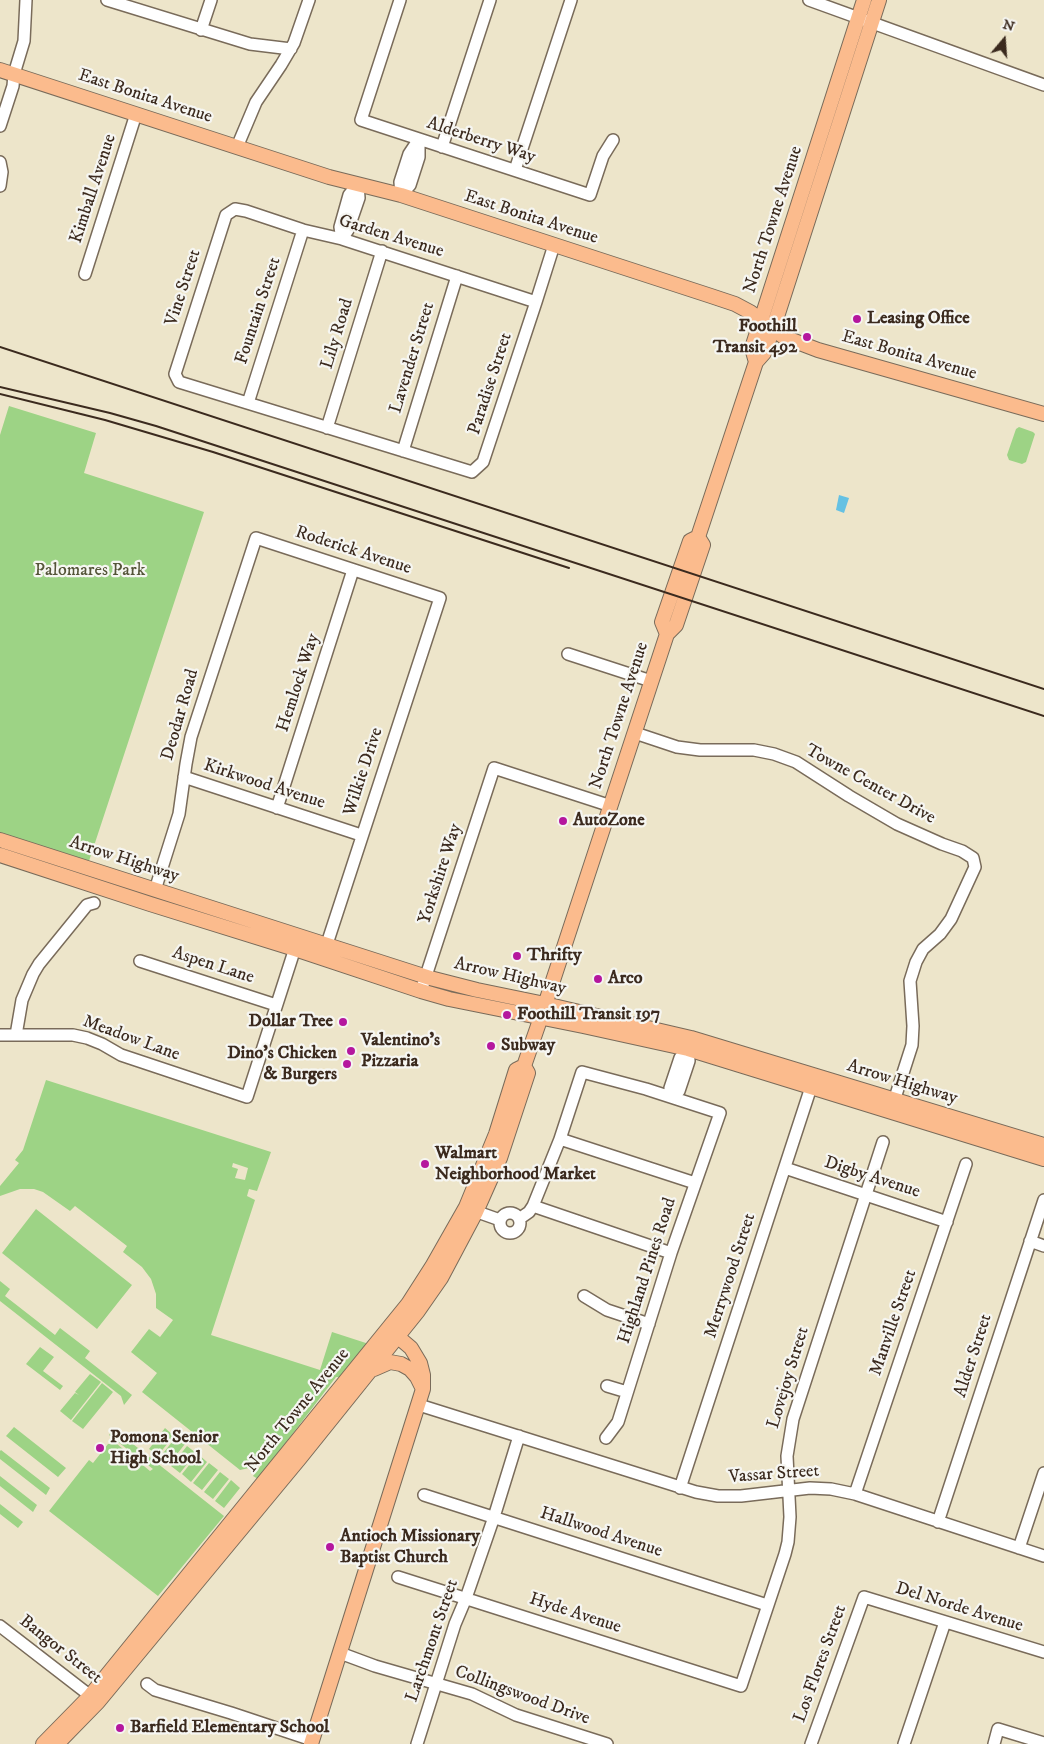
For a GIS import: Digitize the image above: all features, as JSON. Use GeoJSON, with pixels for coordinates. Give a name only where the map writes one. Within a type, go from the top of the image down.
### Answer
{"type":"FeatureCollection","features":[{"type":"Feature","properties":{"kind":"main road","name":"North Towne Avenue"},"geometry":{"type":"LineString","coordinates":[[57,1744],[393,1332],[441,1278],[471,1210],[516,1070],[524,1066],[635,734],[667,634],[662,622],[690,541],[698,536],[756,362],[752,348],[767,324],[865,21],[864,0]]}},
{"type":"Feature","properties":{"kind":"main road"},"geometry":{"type":"LineString","coordinates":[[865,21],[879,0]]}},
{"type":"Feature","properties":{"kind":"main road","name":"East Bonita Avenue"},"geometry":{"type":"LineString","coordinates":[[0,70],[329,177],[401,195],[735,304],[784,337],[818,350],[1044,414]]}},
{"type":"Feature","properties":{"kind":"main road","name":"Arrow Highway"},"geometry":{"type":"LineString","coordinates":[[1,842],[155,890],[324,951],[420,991],[450,999],[543,1010],[654,1029],[1044,1159]]}},
{"type":"Feature","properties":{"kind":"main road","name":"Arrow Highway"},"geometry":{"type":"LineString","coordinates":[[0,855],[150,904],[297,942]]}},
{"type":"Feature","properties":{"kind":"main road","name":"Deodar Road"},"geometry":{"type":"LineString","coordinates":[[150,904],[155,890]]}},
{"type":"Feature","properties":{"kind":"main road","name":"Arrow Highway"},"geometry":{"type":"LineString","coordinates":[[324,951],[425,976],[543,1010],[812,1082],[894,1101],[1044,1145]]}},
{"type":"Feature","properties":{"kind":"main road","name":"North Towne Avenue"},"geometry":{"type":"LineString","coordinates":[[44,1744],[94,1699],[371,1370],[393,1332]]}},
{"type":"Feature","properties":{"kind":"main road"},"geometry":{"type":"LineString","coordinates":[[312,1742],[423,1389],[423,1375],[420,1363],[411,1348],[393,1332]]}},
{"type":"Feature","properties":{"kind":"main road"},"geometry":{"type":"LineString","coordinates":[[371,1370],[390,1362],[401,1364],[417,1376],[423,1389]]}},
{"type":"Feature","properties":{"kind":"street"},"geometry":{"type":"LineString","coordinates":[[0,126],[13,86],[14,74],[24,41],[26,0]]}},
{"type":"Feature","properties":{"kind":"street"},"geometry":{"type":"LineString","coordinates":[[110,0],[250,44],[291,49]]}},
{"type":"Feature","properties":{"kind":"street"},"geometry":{"type":"LineString","coordinates":[[201,30],[210,0]]}},
{"type":"Feature","properties":{"kind":"street"},"geometry":{"type":"LineString","coordinates":[[237,147],[256,102],[291,49],[309,0]]}},
{"type":"Feature","properties":{"kind":"street","name":"Alderberry Way"},"geometry":{"type":"LineString","coordinates":[[400,0],[361,120],[590,195],[603,156],[613,140]]}},
{"type":"Feature","properties":{"kind":"street"},"geometry":{"type":"LineString","coordinates":[[442,147],[490,0]]}},
{"type":"Feature","properties":{"kind":"street"},"geometry":{"type":"LineString","coordinates":[[515,170],[571,0]]}},
{"type":"Feature","properties":{"kind":"street"},"geometry":{"type":"LineString","coordinates":[[808,0],[1044,85]]}},
{"type":"Feature","properties":{"kind":"street","name":"Kimball Avenue"},"geometry":{"type":"LineString","coordinates":[[85,274],[136,114]]}},
{"type":"Feature","properties":{"kind":"street"},"geometry":{"type":"LineString","coordinates":[[401,195],[410,184],[419,157],[419,139]]}},
{"type":"Feature","properties":{"kind":"street"},"geometry":{"type":"LineString","coordinates":[[0,162],[2,172],[0,186]]}},
{"type":"Feature","properties":{"kind":"street"},"geometry":{"type":"LineString","coordinates":[[342,238],[348,230],[359,198],[358,184]]}},
{"type":"Feature","properties":{"kind":"street","name":"Garden Avenue"},"geometry":{"type":"LineString","coordinates":[[234,209],[246,211],[304,230],[342,238],[536,302]]}},
{"type":"Feature","properties":{"kind":"street","name":"Vine Street"},"geometry":{"type":"LineString","coordinates":[[234,209],[226,215],[175,374],[179,382],[248,403]]}},
{"type":"Feature","properties":{"kind":"street","name":"Fountain Street"},"geometry":{"type":"LineString","coordinates":[[248,403],[304,230]]}},
{"type":"Feature","properties":{"kind":"street","name":"Paradise Street"},"geometry":{"type":"LineString","coordinates":[[403,451],[472,472],[483,462],[554,245]]}},
{"type":"Feature","properties":{"kind":"street","name":"Lily Road"},"geometry":{"type":"LineString","coordinates":[[327,428],[382,252]]}},
{"type":"Feature","properties":{"kind":"street","name":"Lavender Street"},"geometry":{"type":"LineString","coordinates":[[403,451],[458,276]]}},
{"type":"Feature","properties":{"kind":"street"},"geometry":{"type":"LineString","coordinates":[[248,403],[403,451]]}},
{"type":"Feature","properties":{"kind":"street","name":"Roderick Avenue"},"geometry":{"type":"LineString","coordinates":[[256,538],[440,598]]}},
{"type":"Feature","properties":{"kind":"street","name":"Deodar Road"},"geometry":{"type":"LineString","coordinates":[[155,890],[179,814],[191,737],[256,538]]}},
{"type":"Feature","properties":{"kind":"street","name":"Hemlock Way"},"geometry":{"type":"LineString","coordinates":[[277,808],[353,570]]}},
{"type":"Feature","properties":{"kind":"street","name":"Wilkie Drive"},"geometry":{"type":"LineString","coordinates":[[324,951],[440,598]]}},
{"type":"Feature","properties":{"kind":"street"},"geometry":{"type":"LineString","coordinates":[[568,654],[651,681]]}},
{"type":"Feature","properties":{"kind":"street","name":"Towne Center Drive"},"geometry":{"type":"LineString","coordinates":[[635,734],[685,748],[700,750],[756,750],[796,762],[897,824],[962,851],[973,858],[975,867],[951,919],[940,934],[923,949],[916,962],[910,981],[914,1026],[912,1045],[894,1101]]}},
{"type":"Feature","properties":{"kind":"street","name":"Yorkshire Way"},"geometry":{"type":"LineString","coordinates":[[420,991],[494,768],[611,806]]}},
{"type":"Feature","properties":{"kind":"street","name":"Kirkwood Avenue"},"geometry":{"type":"LineString","coordinates":[[184,777],[361,835]]}},
{"type":"Feature","properties":{"kind":"street"},"geometry":{"type":"LineString","coordinates":[[16,1035],[20,1005],[38,964],[87,905],[94,903]]}},
{"type":"Feature","properties":{"kind":"street"},"geometry":{"type":"LineString","coordinates":[[276,1004],[297,942]]}},
{"type":"Feature","properties":{"kind":"street","name":"Aspen Lane"},"geometry":{"type":"LineString","coordinates":[[140,961],[276,1004]]}},
{"type":"Feature","properties":{"kind":"street","name":"Meadow Lane"},"geometry":{"type":"LineString","coordinates":[[0,1035],[73,1035],[87,1038],[102,1044],[120,1055],[246,1096],[276,1004]]}},
{"type":"Feature","properties":{"kind":"street"},"geometry":{"type":"LineString","coordinates":[[471,1210],[500,1220],[509,1213],[519,1219],[530,1212],[560,1139],[582,1072],[672,1096],[679,1091],[689,1061],[688,1049]]}},
{"type":"Feature","properties":{"kind":"street","name":"Merrywood Street"},"geometry":{"type":"LineString","coordinates":[[680,1488],[812,1082]]}},
{"type":"Feature","properties":{"kind":"street","name":"Highland Pines Road"},"geometry":{"type":"LineString","coordinates":[[606,1438],[618,1422],[671,1253],[720,1113],[672,1096]]}},
{"type":"Feature","properties":{"kind":"street"},"geometry":{"type":"LineString","coordinates":[[560,1139],[695,1183]]}},
{"type":"Feature","properties":{"kind":"street","name":"Lovejoy Street"},"geometry":{"type":"LineString","coordinates":[[741,1686],[788,1542],[790,1517],[786,1456],[793,1419],[883,1142]]}},
{"type":"Feature","properties":{"kind":"street","name":"Manville Street"},"geometry":{"type":"LineString","coordinates":[[855,1494],[966,1164]]}},
{"type":"Feature","properties":{"kind":"street","name":"Digby Avenue"},"geometry":{"type":"LineString","coordinates":[[785,1168],[947,1222]]}},
{"type":"Feature","properties":{"kind":"street","name":"Alder Street"},"geometry":{"type":"LineString","coordinates":[[938,1522],[1044,1200]]}},
{"type":"Feature","properties":{"kind":"street"},"geometry":{"type":"LineString","coordinates":[[533,1206],[671,1253]]}},
{"type":"Feature","properties":{"kind":"street"},"geometry":{"type":"LineString","coordinates":[[1030,1242],[1044,1246]]}},
{"type":"Feature","properties":{"kind":"street"},"geometry":{"type":"LineString","coordinates":[[584,1296],[607,1310],[649,1324]]}},
{"type":"Feature","properties":{"kind":"street"},"geometry":{"type":"LineString","coordinates":[[607,1386],[627,1392]]}},
{"type":"Feature","properties":{"kind":"street","name":"Vassar Street"},"geometry":{"type":"LineString","coordinates":[[419,1405],[680,1488],[711,1495],[741,1496],[810,1488],[831,1489],[855,1494],[1044,1556]]}},
{"type":"Feature","properties":{"kind":"street","name":"Larchmont Street"},"geometry":{"type":"LineString","coordinates":[[418,1744],[455,1624],[494,1517],[519,1436]]}},
{"type":"Feature","properties":{"kind":"street"},"geometry":{"type":"LineString","coordinates":[[1019,1548],[1044,1473]]}},
{"type":"Feature","properties":{"kind":"street","name":"Hallwood Avenue"},"geometry":{"type":"LineString","coordinates":[[424,1495],[767,1605]]}},
{"type":"Feature","properties":{"kind":"street","name":"Hyde Avenue"},"geometry":{"type":"LineString","coordinates":[[398,1577],[741,1686]]}},
{"type":"Feature","properties":{"kind":"street","name":"Del Norde Avenue"},"geometry":{"type":"LineString","coordinates":[[864,1597],[1044,1652]]}},
{"type":"Feature","properties":{"kind":"street","name":"Los Flores Street"},"geometry":{"type":"LineString","coordinates":[[811,1744],[864,1597]]}},
{"type":"Feature","properties":{"kind":"street"},"geometry":{"type":"LineString","coordinates":[[904,1744],[945,1622]]}},
{"type":"Feature","properties":{"kind":"street","name":"Bangor Street"},"geometry":{"type":"LineString","coordinates":[[2,1632],[94,1699]]}},
{"type":"Feature","properties":{"kind":"street","name":"Collingswood Drive"},"geometry":{"type":"LineString","coordinates":[[340,1653],[375,1666],[472,1694],[516,1715],[607,1744]]}},
{"type":"Feature","properties":{"kind":"street"},"geometry":{"type":"LineString","coordinates":[[147,1684],[155,1690],[231,1713],[312,1742]]}},
{"type":"Feature","properties":{"kind":"street"},"geometry":{"type":"LineString","coordinates":[[994,1744],[998,1729],[1044,1742]]}},
{"type":"Feature","properties":{"kind":"green space","name":"Palomares Park"},"geometry":{"type":"Polygon","coordinates":[[[9,406],[96,433],[84,473],[204,512],[89,861],[0,833],[0,435],[9,406]]]}},
{"type":"Feature","properties":{"kind":"green space"},"geometry":{"type":"Polygon","coordinates":[[[1019,427],[1035,434],[1026,462],[1022,464],[1009,460],[1007,455],[1016,429],[1019,427]]]}},
{"type":"Feature","properties":{"kind":"green space"},"geometry":{"type":"Polygon","coordinates":[[[46,1080],[271,1152],[257,1191],[249,1189],[247,1196],[255,1200],[211,1335],[320,1370],[332,1332],[369,1344],[340,1377],[336,1377],[258,1479],[253,1476],[262,1464],[259,1461],[267,1451],[264,1450],[249,1468],[240,1470],[142,1392],[157,1373],[131,1352],[149,1329],[160,1337],[173,1320],[156,1308],[156,1294],[151,1279],[142,1267],[123,1252],[127,1246],[75,1206],[70,1211],[43,1192],[34,1189],[20,1189],[0,1196],[0,1186],[19,1163],[15,1160],[23,1150],[46,1080]],[[233,1163],[232,1167],[238,1169],[235,1178],[245,1180],[248,1168],[233,1163]]]}},
{"type":"Feature","properties":{"kind":"green space"},"geometry":{"type":"Polygon","coordinates":[[[36,1209],[132,1285],[97,1329],[2,1253],[36,1209]]]}},
{"type":"Feature","properties":{"kind":"green space"},"geometry":{"type":"Polygon","coordinates":[[[0,1281],[10,1289],[5,1296],[55,1335],[60,1328],[90,1351],[85,1358],[132,1395],[124,1405],[121,1396],[0,1301],[0,1281]]]}},
{"type":"Feature","properties":{"kind":"green space"},"geometry":{"type":"Polygon","coordinates":[[[40,1347],[54,1357],[43,1371],[63,1386],[60,1390],[26,1364],[40,1347]]]}},
{"type":"Feature","properties":{"kind":"green space"},"geometry":{"type":"Polygon","coordinates":[[[90,1374],[101,1382],[71,1420],[60,1411],[75,1393],[79,1395],[75,1392],[90,1374]]]}},
{"type":"Feature","properties":{"kind":"green space"},"geometry":{"type":"Polygon","coordinates":[[[102,1383],[113,1392],[83,1429],[72,1421],[102,1383]]]}},
{"type":"Feature","properties":{"kind":"green space"},"geometry":{"type":"Polygon","coordinates":[[[14,1427],[66,1468],[58,1477],[6,1436],[14,1427]]]}},
{"type":"Feature","properties":{"kind":"green space"},"geometry":{"type":"Polygon","coordinates":[[[165,1428],[174,1436],[158,1455],[149,1449],[165,1428]]]}},
{"type":"Feature","properties":{"kind":"green space"},"geometry":{"type":"Polygon","coordinates":[[[114,1429],[224,1516],[158,1596],[49,1511],[89,1460],[93,1463],[108,1444],[117,1444],[150,1471],[153,1469],[109,1435],[114,1429]]]}},
{"type":"Feature","properties":{"kind":"green space"},"geometry":{"type":"Polygon","coordinates":[[[176,1437],[185,1444],[169,1464],[160,1457],[176,1437]]]}},
{"type":"Feature","properties":{"kind":"green space"},"geometry":{"type":"Polygon","coordinates":[[[187,1446],[196,1453],[180,1473],[171,1466],[187,1446]]]}},
{"type":"Feature","properties":{"kind":"green space"},"geometry":{"type":"Polygon","coordinates":[[[1,1450],[50,1488],[46,1495],[0,1459],[1,1450]]]}},
{"type":"Feature","properties":{"kind":"green space"},"geometry":{"type":"Polygon","coordinates":[[[198,1454],[207,1462],[191,1482],[182,1474],[198,1454]]]}},
{"type":"Feature","properties":{"kind":"green space"},"geometry":{"type":"Polygon","coordinates":[[[209,1463],[218,1470],[202,1490],[193,1483],[209,1463]]]}},
{"type":"Feature","properties":{"kind":"green space"},"geometry":{"type":"Polygon","coordinates":[[[220,1472],[229,1479],[213,1499],[204,1492],[220,1472]]]}},
{"type":"Feature","properties":{"kind":"green space"},"geometry":{"type":"Polygon","coordinates":[[[0,1476],[37,1505],[33,1512],[0,1486],[0,1476]]]}},
{"type":"Feature","properties":{"kind":"green space"},"geometry":{"type":"Polygon","coordinates":[[[231,1480],[240,1488],[224,1508],[215,1501],[231,1480]]]}},
{"type":"Feature","properties":{"kind":"green space"},"geometry":{"type":"Polygon","coordinates":[[[0,1504],[23,1522],[18,1528],[0,1514],[0,1504]]]}},
{"type":"Feature","properties":{"kind":"water"},"geometry":{"type":"Polygon","coordinates":[[[839,495],[849,498],[844,513],[836,510],[839,495]]]}},
{"type":"Feature","properties":{"kind":"railway"},"geometry":{"type":"LineString","coordinates":[[0,347],[1044,689]]}},
{"type":"Feature","properties":{"kind":"railway"},"geometry":{"type":"LineString","coordinates":[[0,387],[156,426],[1044,716]]}},
{"type":"Feature","properties":{"kind":"railway"},"geometry":{"type":"LineString","coordinates":[[0,394],[105,420],[213,452],[569,568]]}},
{"type":"Feature","properties":{"kind":"place","name":"Leasing Office"},"geometry":{"type":"Point","coordinates":[857,319]}},
{"type":"Feature","properties":{"kind":"place","name":"Foothill Transit 492"},"geometry":{"type":"Point","coordinates":[807,337]}},
{"type":"Feature","properties":{"kind":"place","name":"AutoZone"},"geometry":{"type":"Point","coordinates":[563,821]}},
{"type":"Feature","properties":{"kind":"place","name":"Thrifty"},"geometry":{"type":"Point","coordinates":[517,956]}},
{"type":"Feature","properties":{"kind":"place","name":"Arco"},"geometry":{"type":"Point","coordinates":[598,979]}},
{"type":"Feature","properties":{"kind":"place","name":"Foothill Transit 197"},"geometry":{"type":"Point","coordinates":[507,1015]}},
{"type":"Feature","properties":{"kind":"place","name":"Dollar Tree"},"geometry":{"type":"Point","coordinates":[343,1022]}},
{"type":"Feature","properties":{"kind":"place","name":"Subway"},"geometry":{"type":"Point","coordinates":[491,1046]}},
{"type":"Feature","properties":{"kind":"place","name":"Valentino's Pizzaria"},"geometry":{"type":"Point","coordinates":[351,1051]}},
{"type":"Feature","properties":{"kind":"place","name":"Dino's Chicken & Burgers"},"geometry":{"type":"Point","coordinates":[347,1064]}},
{"type":"Feature","properties":{"kind":"place","name":"Walmart Neighborhood Market"},"geometry":{"type":"Point","coordinates":[425,1164]}},
{"type":"Feature","properties":{"kind":"place","name":"Pomona Senior High School"},"geometry":{"type":"Point","coordinates":[100,1448]}},
{"type":"Feature","properties":{"kind":"place","name":"Antioch Missionary Baptist Church"},"geometry":{"type":"Point","coordinates":[330,1547]}},
{"type":"Feature","properties":{"kind":"place","name":"Barfield Elementary School"},"geometry":{"type":"Point","coordinates":[120,1728]}}]}
